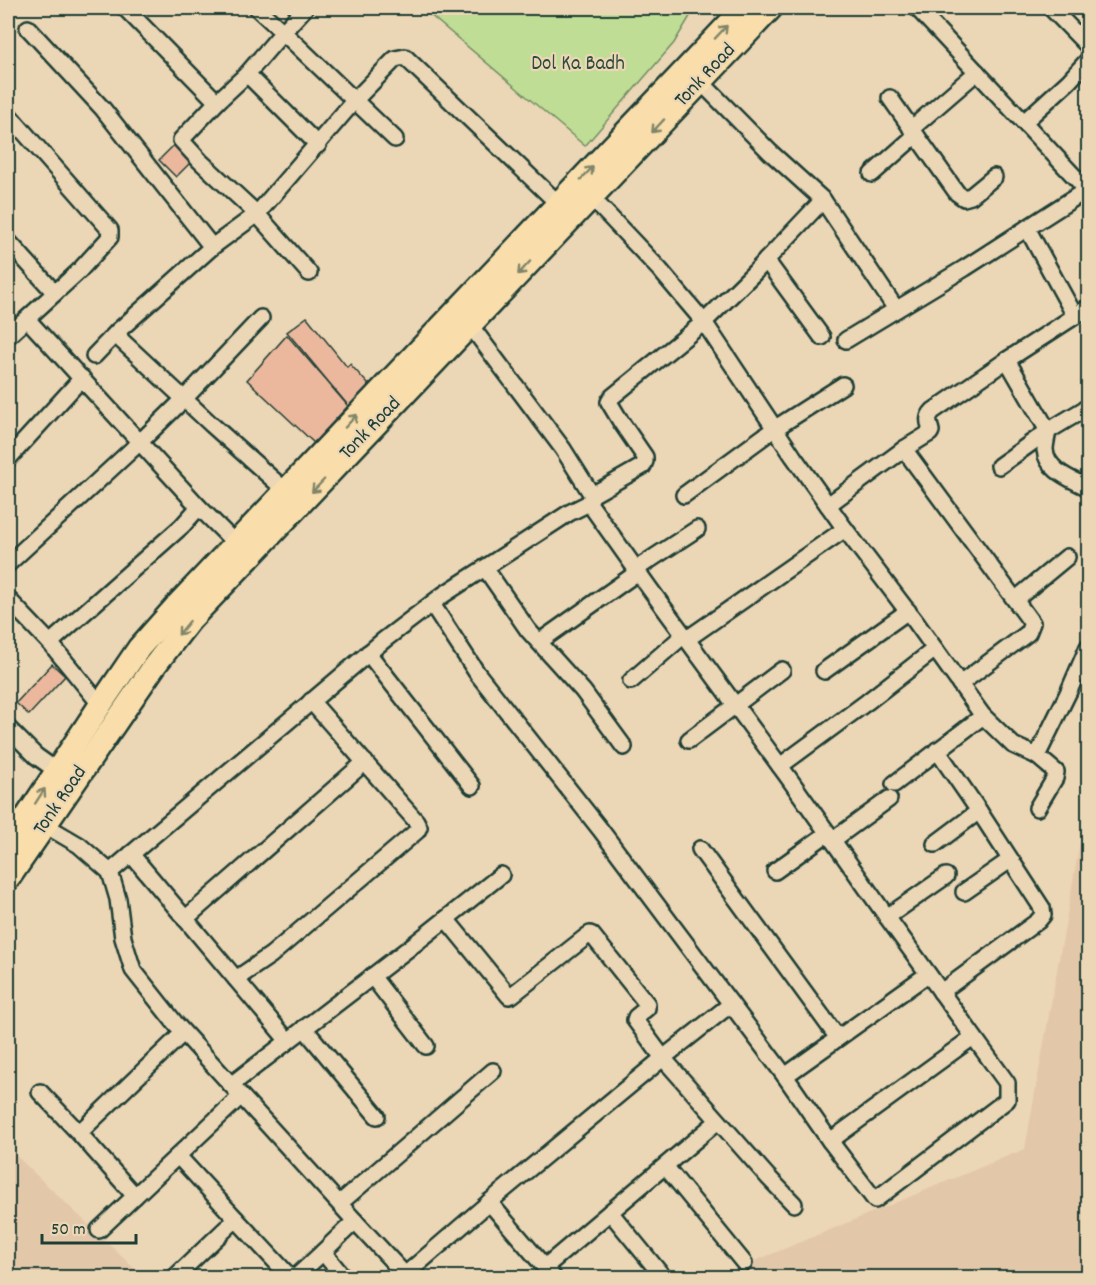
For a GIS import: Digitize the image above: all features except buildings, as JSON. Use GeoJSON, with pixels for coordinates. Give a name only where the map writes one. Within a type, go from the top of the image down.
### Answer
{"type":"FeatureCollection","features":[{"type":"Feature","properties":{"kind":"main road","name":"Tonk Road"},"geometry":{"type":"LineString","coordinates":[[8,879],[155,664],[190,620],[470,325],[565,210],[744,8]]}},
{"type":"Feature","properties":{"kind":"main road","name":"Tonk Road"},"geometry":{"type":"LineString","coordinates":[[8,845],[139,648],[286,491],[565,210],[591,197],[771,8]]}},
{"type":"Feature","properties":{"kind":"street"},"geometry":{"type":"LineString","coordinates":[[125,8],[217,102]]}},
{"type":"Feature","properties":{"kind":"street"},"geometry":{"type":"LineString","coordinates":[[257,8],[395,139]]}},
{"type":"Feature","properties":{"kind":"street"},"geometry":{"type":"LineString","coordinates":[[305,8],[247,74],[181,140],[257,214],[309,273]]}},
{"type":"Feature","properties":{"kind":"street"},"geometry":{"type":"LineString","coordinates":[[846,340],[1088,189],[917,8]]}},
{"type":"Feature","properties":{"kind":"street"},"geometry":{"type":"LineString","coordinates":[[1051,8],[1089,46]]}},
{"type":"Feature","properties":{"kind":"street"},"geometry":{"type":"LineString","coordinates":[[28,28],[103,109],[212,247]]}},
{"type":"Feature","properties":{"kind":"street"},"geometry":{"type":"LineString","coordinates":[[94,356],[118,331],[212,247],[257,214],[354,101],[395,59],[405,57],[565,210]]}},
{"type":"Feature","properties":{"kind":"street"},"geometry":{"type":"LineString","coordinates":[[1024,122],[1089,60]]}},
{"type":"Feature","properties":{"kind":"street"},"geometry":{"type":"LineString","coordinates":[[872,174],[977,72]]}},
{"type":"Feature","properties":{"kind":"street"},"geometry":{"type":"LineString","coordinates":[[247,74],[318,145]]}},
{"type":"Feature","properties":{"kind":"street"},"geometry":{"type":"LineString","coordinates":[[701,82],[770,152],[823,200],[896,309]]}},
{"type":"Feature","properties":{"kind":"street"},"geometry":{"type":"LineString","coordinates":[[890,98],[957,193],[964,198],[971,196],[994,177]]}},
{"type":"Feature","properties":{"kind":"street"},"geometry":{"type":"LineString","coordinates":[[8,114],[110,230],[110,237],[79,271],[8,336]]}},
{"type":"Feature","properties":{"kind":"street"},"geometry":{"type":"LineString","coordinates":[[591,197],[660,270],[704,322],[774,429],[845,530],[908,611],[982,716],[1013,745],[1037,756],[1056,772],[1037,808]]}},
{"type":"Feature","properties":{"kind":"street"},"geometry":{"type":"LineString","coordinates":[[110,872],[368,653],[432,603],[643,466],[645,457],[609,402],[612,397],[704,322],[823,200]]}},
{"type":"Feature","properties":{"kind":"street"},"geometry":{"type":"LineString","coordinates":[[828,505],[904,449],[930,434],[928,419],[933,411],[1082,312],[1027,228]]}},
{"type":"Feature","properties":{"kind":"street"},"geometry":{"type":"LineString","coordinates":[[8,241],[55,293]]}},
{"type":"Feature","properties":{"kind":"street"},"geometry":{"type":"LineString","coordinates":[[766,260],[822,337]]}},
{"type":"Feature","properties":{"kind":"street"},"geometry":{"type":"LineString","coordinates":[[8,564],[141,442],[261,318]]}},
{"type":"Feature","properties":{"kind":"street"},"geometry":{"type":"LineString","coordinates":[[27,319],[199,507],[236,544]]}},
{"type":"Feature","properties":{"kind":"street"},"geometry":{"type":"LineString","coordinates":[[432,603],[477,673],[600,829],[875,1200],[1007,1100],[1007,1083],[637,570],[590,499],[563,449],[470,325]]}},
{"type":"Feature","properties":{"kind":"street"},"geometry":{"type":"LineString","coordinates":[[118,331],[121,340],[286,491]]}},
{"type":"Feature","properties":{"kind":"street"},"geometry":{"type":"LineString","coordinates":[[1007,360],[1048,430],[1045,448],[1047,458],[1056,470],[1089,488]]}},
{"type":"Feature","properties":{"kind":"street"},"geometry":{"type":"LineString","coordinates":[[8,459],[82,378]]}},
{"type":"Feature","properties":{"kind":"street"},"geometry":{"type":"LineString","coordinates":[[684,495],[774,429],[843,385]]}},
{"type":"Feature","properties":{"kind":"street"},"geometry":{"type":"LineString","coordinates":[[999,466],[1048,430],[1089,407]]}},
{"type":"Feature","properties":{"kind":"street"},"geometry":{"type":"LineString","coordinates":[[904,449],[1032,623],[1028,633],[960,684]]}},
{"type":"Feature","properties":{"kind":"street"},"geometry":{"type":"LineString","coordinates":[[50,643],[182,526],[199,507]]}},
{"type":"Feature","properties":{"kind":"street"},"geometry":{"type":"LineString","coordinates":[[539,642],[697,529]]}},
{"type":"Feature","properties":{"kind":"street"},"geometry":{"type":"LineString","coordinates":[[631,681],[686,637],[845,530]]}},
{"type":"Feature","properties":{"kind":"street"},"geometry":{"type":"LineString","coordinates":[[1015,600],[1067,557]]}},
{"type":"Feature","properties":{"kind":"street"},"geometry":{"type":"LineString","coordinates":[[485,568],[528,630],[584,691],[624,747]]}},
{"type":"Feature","properties":{"kind":"street"},"geometry":{"type":"LineString","coordinates":[[8,599],[50,643],[100,704]]}},
{"type":"Feature","properties":{"kind":"street"},"geometry":{"type":"LineString","coordinates":[[824,671],[908,611]]}},
{"type":"Feature","properties":{"kind":"street"},"geometry":{"type":"LineString","coordinates":[[1037,756],[1089,647]]}},
{"type":"Feature","properties":{"kind":"street"},"geometry":{"type":"LineString","coordinates":[[780,766],[935,649]]}},
{"type":"Feature","properties":{"kind":"street"},"geometry":{"type":"LineString","coordinates":[[368,653],[472,786]]}},
{"type":"Feature","properties":{"kind":"street"},"geometry":{"type":"LineString","coordinates":[[689,740],[782,670]]}},
{"type":"Feature","properties":{"kind":"street"},"geometry":{"type":"LineString","coordinates":[[236,979],[272,955],[419,827],[311,701]]}},
{"type":"Feature","properties":{"kind":"street"},"geometry":{"type":"LineString","coordinates":[[894,784],[982,716]]}},
{"type":"Feature","properties":{"kind":"street"},"geometry":{"type":"LineString","coordinates":[[8,728],[36,756],[57,771]]}},
{"type":"Feature","properties":{"kind":"street"},"geometry":{"type":"LineString","coordinates":[[937,750],[1042,908],[1043,915],[941,992]]}},
{"type":"Feature","properties":{"kind":"street"},"geometry":{"type":"LineString","coordinates":[[185,919],[365,762]]}},
{"type":"Feature","properties":{"kind":"street"},"geometry":{"type":"LineString","coordinates":[[775,871],[889,799]]}},
{"type":"Feature","properties":{"kind":"street"},"geometry":{"type":"LineString","coordinates":[[934,844],[979,811]]}},
{"type":"Feature","properties":{"kind":"street"},"geometry":{"type":"LineString","coordinates":[[45,825],[79,845],[110,872],[118,899],[123,938],[133,970],[183,1033],[407,1276],[489,1202],[731,1004]]}},
{"type":"Feature","properties":{"kind":"street"},"geometry":{"type":"LineString","coordinates":[[700,849],[838,1038]]}},
{"type":"Feature","properties":{"kind":"street"},"geometry":{"type":"LineString","coordinates":[[131,854],[288,1041]]}},
{"type":"Feature","properties":{"kind":"street"},"geometry":{"type":"LineString","coordinates":[[964,892],[1010,860]]}},
{"type":"Feature","properties":{"kind":"street"},"geometry":{"type":"LineString","coordinates":[[99,1230],[178,1156],[236,1091],[288,1041],[501,875]]}},
{"type":"Feature","properties":{"kind":"street"},"geometry":{"type":"LineString","coordinates":[[887,917],[946,876]]}},
{"type":"Feature","properties":{"kind":"street"},"geometry":{"type":"LineString","coordinates":[[446,919],[509,996],[587,936],[592,935],[647,1004],[647,1008],[635,1020],[663,1058],[794,1204]]}},
{"type":"Feature","properties":{"kind":"street"},"geometry":{"type":"LineString","coordinates":[[785,1077],[928,974]]}},
{"type":"Feature","properties":{"kind":"street"},"geometry":{"type":"LineString","coordinates":[[372,976],[426,1046]]}},
{"type":"Feature","properties":{"kind":"street"},"geometry":{"type":"LineString","coordinates":[[304,1028],[377,1116]]}},
{"type":"Feature","properties":{"kind":"street"},"geometry":{"type":"LineString","coordinates":[[79,1132],[183,1033]]}},
{"type":"Feature","properties":{"kind":"street"},"geometry":{"type":"LineString","coordinates":[[830,1141],[973,1037]]}},
{"type":"Feature","properties":{"kind":"street"},"geometry":{"type":"LineString","coordinates":[[340,1203],[494,1071]]}},
{"type":"Feature","properties":{"kind":"street"},"geometry":{"type":"LineString","coordinates":[[40,1092],[79,1132],[135,1196]]}},
{"type":"Feature","properties":{"kind":"street"},"geometry":{"type":"LineString","coordinates":[[489,1202],[550,1272],[610,1212],[718,1121]]}},
{"type":"Feature","properties":{"kind":"street"},"geometry":{"type":"LineString","coordinates":[[178,1156],[293,1278],[355,1221]]}},
{"type":"Feature","properties":{"kind":"street"},"geometry":{"type":"LineString","coordinates":[[665,1166],[744,1263]]}},
{"type":"Feature","properties":{"kind":"street"},"geometry":{"type":"LineString","coordinates":[[610,1212],[664,1278]]}},
{"type":"Feature","properties":{"kind":"street"},"geometry":{"type":"LineString","coordinates":[[174,1278],[236,1219]]}},
{"type":"Feature","properties":{"kind":"street"},"geometry":{"type":"LineString","coordinates":[[322,1252],[344,1278]]}},
{"type":"Feature","properties":{"kind":"shaded area"},"geometry":{"type":"Polygon","coordinates":[[[1088,798],[1088,1277],[714,1278],[1025,1149],[1088,798]]]}},
{"type":"Feature","properties":{"kind":"shaded area"},"geometry":{"type":"Polygon","coordinates":[[[8,1148],[143,1277],[8,1277],[8,1148]]]}},
{"type":"Feature","properties":{"kind":"green space","name":"Dol Ka Badh"},"geometry":{"type":"Polygon","coordinates":[[[422,8],[695,8],[674,43],[585,146],[422,8]]]}}]}
